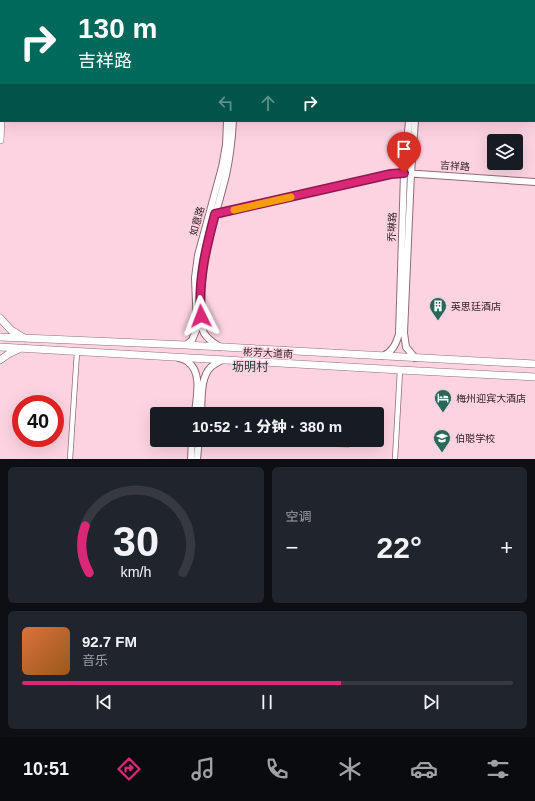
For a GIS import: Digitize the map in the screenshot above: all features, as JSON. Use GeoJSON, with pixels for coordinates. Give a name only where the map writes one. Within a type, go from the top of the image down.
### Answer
{"type":"FeatureCollection","features":[{"type":"Feature","properties":{"kind":"main road"},"geometry":{"type":"LineString","coordinates":[[0,140],[1,122]]}},
{"type":"Feature","properties":{"kind":"main road"},"geometry":{"type":"LineString","coordinates":[[0,318],[11,330],[25,338]]}},
{"type":"Feature","properties":{"kind":"main road","name":"彬芳大道南"},"geometry":{"type":"LineString","coordinates":[[0,337],[186,345],[534,364]]}},
{"type":"Feature","properties":{"kind":"main road","name":"彬芳大道南"},"geometry":{"type":"LineString","coordinates":[[0,348],[531,376]]}},
{"type":"Feature","properties":{"kind":"main road"},"geometry":{"type":"LineString","coordinates":[[0,360],[10,353],[20,349]]}},
{"type":"Feature","properties":{"kind":"street","name":"如意路"},"geometry":{"type":"LineString","coordinates":[[212,215],[226,145],[227,122]]}},
{"type":"Feature","properties":{"kind":"street","name":"如意路"},"geometry":{"type":"LineString","coordinates":[[199,327],[195,278],[198,255],[212,215],[230,154],[233,122]]}},
{"type":"Feature","properties":{"kind":"street","name":"乔琳路"},"geometry":{"type":"LineString","coordinates":[[402,334],[409,122]]}},
{"type":"Feature","properties":{"kind":"street","name":"乔琳路"},"geometry":{"type":"LineString","coordinates":[[408,173],[415,122]]}},
{"type":"Feature","properties":{"kind":"street","name":"吉祥路"},"geometry":{"type":"LineString","coordinates":[[212,215],[391,174],[408,173],[535,182]]}},
{"type":"Feature","properties":{"kind":"street"},"geometry":{"type":"LineString","coordinates":[[186,345],[192,340],[199,327],[208,339],[220,347]]}},
{"type":"Feature","properties":{"kind":"street"},"geometry":{"type":"LineString","coordinates":[[383,356],[390,352],[402,334]]}},
{"type":"Feature","properties":{"kind":"street"},"geometry":{"type":"LineString","coordinates":[[402,334],[406,347],[415,358]]}},
{"type":"Feature","properties":{"kind":"street"},"geometry":{"type":"LineString","coordinates":[[70,459],[77,352]]}},
{"type":"Feature","properties":{"kind":"street"},"geometry":{"type":"LineString","coordinates":[[178,358],[188,362],[195,371],[197,382],[195,407]]}},
{"type":"Feature","properties":{"kind":"street"},"geometry":{"type":"LineString","coordinates":[[202,407],[206,374],[211,367],[222,360]]}},
{"type":"Feature","properties":{"kind":"street"},"geometry":{"type":"LineString","coordinates":[[395,459],[400,370]]}},
{"type":"Feature","properties":{"kind":"street"},"geometry":{"type":"LineString","coordinates":[[531,376],[535,382]]}},
{"type":"Feature","properties":{"kind":"street"},"geometry":{"type":"LineString","coordinates":[[191,459],[192,447]]}},
{"type":"Feature","properties":{"kind":"street"},"geometry":{"type":"LineString","coordinates":[[197,459],[198,447]]}},
{"type":"Feature","properties":{"kind":"slow traffic"},"geometry":{"type":"LineString","coordinates":[[234,210],[291,197]]}},
{"type":"Feature","properties":{"kind":"place","name":"英思廷酒店"},"geometry":{"type":"Point","coordinates":[438,321]}},
{"type":"Feature","properties":{"kind":"place","name":"梅州迎宾大酒店"},"geometry":{"type":"Point","coordinates":[443,413]}},
{"type":"Feature","properties":{"kind":"place","name":"伯聪学校"},"geometry":{"type":"Point","coordinates":[442,453]}},
{"type":"Feature","properties":{"kind":"district","name":"坜明村"},"geometry":{"type":"Point","coordinates":[250,367]}},
{"type":"Feature","properties":{"kind":"route"},"geometry":{"type":"LineString","coordinates":[[201,316],[200,283],[203,260],[215,214],[391,174],[404,173]]}}]}
